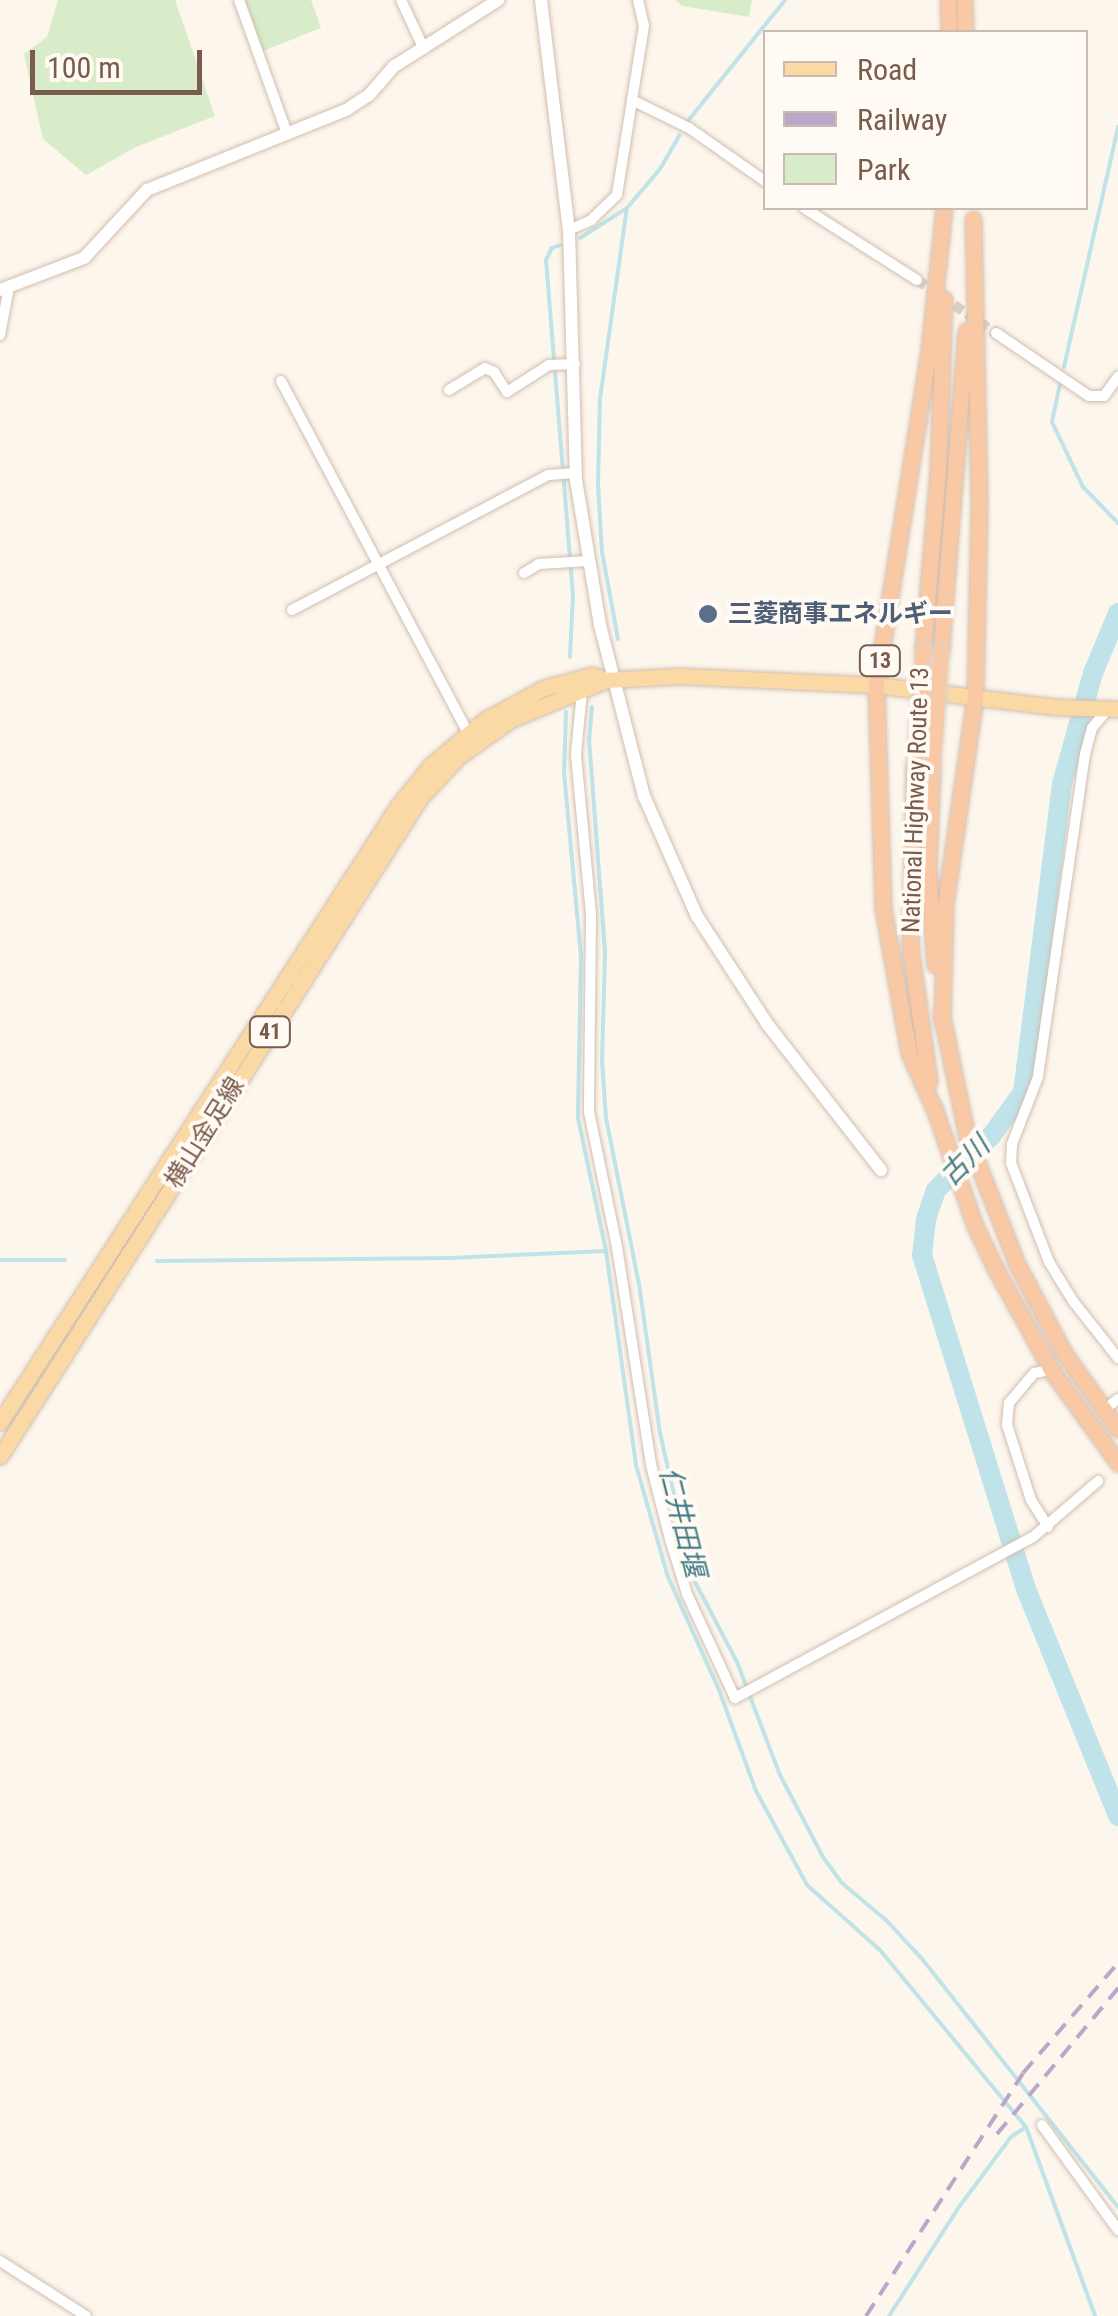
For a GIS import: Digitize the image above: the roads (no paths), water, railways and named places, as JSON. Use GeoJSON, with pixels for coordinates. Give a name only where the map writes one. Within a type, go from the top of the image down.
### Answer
{"type":"FeatureCollection","features":[{"type":"Feature","properties":{"kind":"highway"},"geometry":{"type":"LineString","coordinates":[[948,0],[949,30]]}},
{"type":"Feature","properties":{"kind":"highway"},"geometry":{"type":"LineString","coordinates":[[964,0],[965,30]]}},
{"type":"Feature","properties":{"kind":"highway","name":"National Highway Route 13"},"geometry":{"type":"LineString","coordinates":[[946,210],[938,470],[914,769],[910,946],[935,1112],[960,1186],[995,1268],[1051,1370],[1115,1460]]}},
{"type":"Feature","properties":{"kind":"highway","name":"13"},"geometry":{"type":"LineString","coordinates":[[935,1112],[909,1053],[883,909],[876,686],[929,350],[946,210]]}},
{"type":"Feature","properties":{"kind":"highway","name":"National Highway Route 13"},"geometry":{"type":"LineString","coordinates":[[972,213],[928,868],[942,1022],[966,1136],[978,1170],[1040,1308],[1118,1429]]}},
{"type":"Feature","properties":{"kind":"highway","name":"13"},"geometry":{"type":"LineString","coordinates":[[942,1022],[946,905],[975,698],[978,501],[972,213]]}},
{"type":"Feature","properties":{"kind":"main road","name":"横山金足線"},"geometry":{"type":"LineString","coordinates":[[0,1422],[384,826],[431,764],[544,688],[592,675],[609,680]]}},
{"type":"Feature","properties":{"kind":"main road","name":"横山金足線"},"geometry":{"type":"LineString","coordinates":[[0,1456],[406,816],[470,738],[530,709],[609,680],[678,676],[876,686],[975,698]]}},
{"type":"Feature","properties":{"kind":"main road","name":"41"},"geometry":{"type":"LineString","coordinates":[[975,698],[1113,709]]}},
{"type":"Feature","properties":{"kind":"street"},"geometry":{"type":"LineString","coordinates":[[239,0],[287,133]]}},
{"type":"Feature","properties":{"kind":"street"},"geometry":{"type":"LineString","coordinates":[[401,0],[424,49]]}},
{"type":"Feature","properties":{"kind":"street"},"geometry":{"type":"LineString","coordinates":[[0,335],[4,288],[84,258],[147,190],[346,110],[369,95],[393,67],[498,0]]}},
{"type":"Feature","properties":{"kind":"street"},"geometry":{"type":"LineString","coordinates":[[541,0],[569,230],[566,473],[575,562],[609,680],[644,796],[697,916],[768,1024],[881,1170]]}},
{"type":"Feature","properties":{"kind":"street"},"geometry":{"type":"LineString","coordinates":[[569,230],[591,220],[617,195],[644,26],[638,0]]}},
{"type":"Feature","properties":{"kind":"street"},"geometry":{"type":"LineString","coordinates":[[632,100],[689,128],[763,180]]}},
{"type":"Feature","properties":{"kind":"street"},"geometry":{"type":"LineString","coordinates":[[807,210],[917,280]]}},
{"type":"Feature","properties":{"kind":"street"},"geometry":{"type":"LineString","coordinates":[[996,332],[1089,396],[1104,396],[1118,377]]}},
{"type":"Feature","properties":{"kind":"street"},"geometry":{"type":"LineString","coordinates":[[450,390],[485,368],[494,372],[507,392],[549,365],[568,364]]}},
{"type":"Feature","properties":{"kind":"street"},"geometry":{"type":"LineString","coordinates":[[281,381],[470,738]]}},
{"type":"Feature","properties":{"kind":"street"},"geometry":{"type":"LineString","coordinates":[[292,610],[377,564],[566,473]]}},
{"type":"Feature","properties":{"kind":"street"},"geometry":{"type":"LineString","coordinates":[[524,574],[540,564],[575,562]]}},
{"type":"Feature","properties":{"kind":"street"},"geometry":{"type":"LineString","coordinates":[[582,691],[576,755],[591,915],[589,1112],[665,1521],[686,1594],[736,1698],[1033,1537],[1098,1481]]}},
{"type":"Feature","properties":{"kind":"street"},"geometry":{"type":"LineString","coordinates":[[1113,709],[1092,728],[1085,754],[1038,1077],[1012,1144],[1011,1163],[1050,1262],[1072,1301],[1118,1358]]}},
{"type":"Feature","properties":{"kind":"street"},"geometry":{"type":"LineString","coordinates":[[1048,1527],[1032,1500],[1007,1425],[1009,1402],[1034,1374],[1051,1370]]}},
{"type":"Feature","properties":{"kind":"street"},"geometry":{"type":"LineString","coordinates":[[1104,1410],[1118,1399]]}},
{"type":"Feature","properties":{"kind":"street"},"geometry":{"type":"LineString","coordinates":[[1042,2125],[1118,2230]]}},
{"type":"Feature","properties":{"kind":"street"},"geometry":{"type":"LineString","coordinates":[[0,2261],[86,2316]]}},
{"type":"Feature","properties":{"kind":"waterway"},"geometry":{"type":"LineString","coordinates":[[687,122],[785,0]]}},
{"type":"Feature","properties":{"kind":"waterway"},"geometry":{"type":"LineString","coordinates":[[1064,367],[1118,127]]}},
{"type":"Feature","properties":{"kind":"waterway"},"geometry":{"type":"LineString","coordinates":[[580,238],[627,208],[660,169],[680,135]]}},
{"type":"Feature","properties":{"kind":"waterway"},"geometry":{"type":"LineString","coordinates":[[618,639],[602,552],[598,484],[600,399],[627,208]]}},
{"type":"Feature","properties":{"kind":"waterway"},"geometry":{"type":"LineString","coordinates":[[560,245],[552,248],[546,260],[573,595],[570,657]]}},
{"type":"Feature","properties":{"kind":"waterway"},"geometry":{"type":"LineString","coordinates":[[1060,384],[1052,422],[1083,487],[1118,523]]}},
{"type":"Feature","properties":{"kind":"waterway","name":"古川"},"geometry":{"type":"LineString","coordinates":[[1118,613],[1093,673],[1062,784],[1023,1092],[992,1135],[936,1190],[926,1219],[922,1255],[1026,1589],[1118,1816]]}},
{"type":"Feature","properties":{"kind":"waterway","name":"仁井田堰"},"geometry":{"type":"LineString","coordinates":[[592,707],[589,739],[605,954],[602,1060],[606,1118],[639,1284],[660,1433],[693,1578],[737,1662],[780,1775],[823,1857],[842,1883],[886,1920],[923,1960],[1118,2207]]}},
{"type":"Feature","properties":{"kind":"waterway"},"geometry":{"type":"LineString","coordinates":[[566,712],[564,773],[581,956],[578,1118],[606,1251],[636,1465],[668,1577],[719,1690],[756,1791],[807,1885],[880,1950],[1026,2127],[1095,2316]]}},
{"type":"Feature","properties":{"kind":"waterway"},"geometry":{"type":"LineString","coordinates":[[157,1261],[450,1258],[606,1251]]}},
{"type":"Feature","properties":{"kind":"waterway"},"geometry":{"type":"LineString","coordinates":[[0,1260],[65,1260]]}},
{"type":"Feature","properties":{"kind":"waterway"},"geometry":{"type":"LineString","coordinates":[[889,2316],[959,2207],[1011,2137],[1026,2127]]}},
{"type":"Feature","properties":{"kind":"tunnel"},"geometry":{"type":"LineString","coordinates":[[917,280],[996,333]]}},
{"type":"Feature","properties":{"kind":"railway"},"geometry":{"type":"LineString","coordinates":[[866,2316],[1023,2073],[1118,1963]]}},
{"type":"Feature","properties":{"kind":"railway"},"geometry":{"type":"LineString","coordinates":[[997,2134],[1118,1988]]}},
{"type":"Feature","properties":{"kind":"place","name":"三菱商事エネルギー"},"geometry":{"type":"Point","coordinates":[708,614]}}]}
